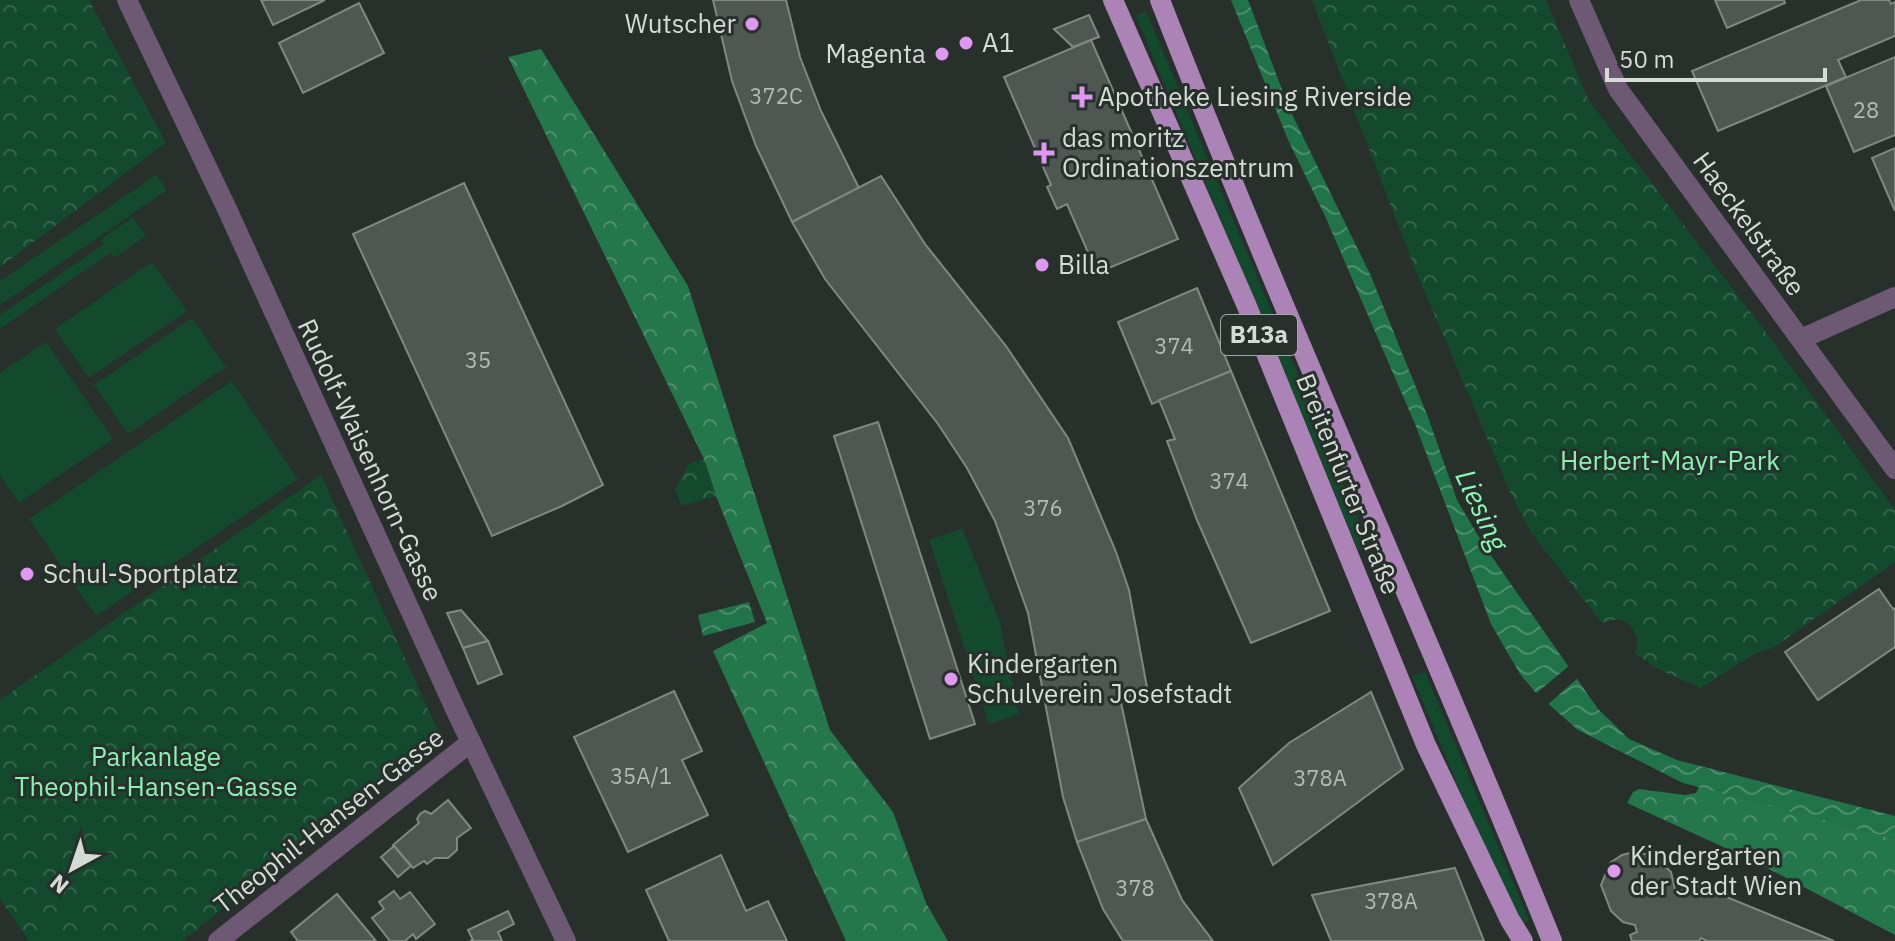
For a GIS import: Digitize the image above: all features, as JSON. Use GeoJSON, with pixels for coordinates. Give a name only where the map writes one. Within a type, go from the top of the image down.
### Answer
{"type":"FeatureCollection","features":[{"type":"Feature","properties":{"kind":"main road","name":"Breitenfurter Straße"},"geometry":{"type":"LineString","coordinates":[[1113,0],[1246,304],[1426,745],[1523,941]]}},
{"type":"Feature","properties":{"kind":"main road","name":"Breitenfurter Straße"},"geometry":{"type":"LineString","coordinates":[[1160,0],[1253,235],[1479,760],[1552,941]]}},
{"type":"Feature","properties":{"kind":"main road"},"geometry":{"type":"LineString","coordinates":[[1378,626],[1412,610]]}},
{"type":"Feature","properties":{"kind":"street","name":"Rudolf-Waisenhorn-Gasse"},"geometry":{"type":"LineString","coordinates":[[127,0],[566,941]]}},
{"type":"Feature","properties":{"kind":"street","name":"Haeckelstraße"},"geometry":{"type":"LineString","coordinates":[[1579,0],[1618,89],[1895,469]]}},
{"type":"Feature","properties":{"kind":"street"},"geometry":{"type":"LineString","coordinates":[[1801,339],[1895,297]]}},
{"type":"Feature","properties":{"kind":"street","name":"Theophil-Hansen-Gasse"},"geometry":{"type":"LineString","coordinates":[[218,941],[471,742]]}},
{"type":"Feature","properties":{"kind":"green space"},"geometry":{"type":"Polygon","coordinates":[[[0,0],[89,0],[166,143],[0,267],[0,0]]]}},
{"type":"Feature","properties":{"kind":"green space","name":"Herbert-Mayr-Park"},"geometry":{"type":"Polygon","coordinates":[[[1312,0],[1546,0],[1589,101],[1771,339],[1895,510],[1895,562],[1773,648],[1756,653],[1700,688],[1656,668],[1635,653],[1638,639],[1624,621],[1602,623],[1532,534],[1510,492],[1415,269],[1312,0]]]}},
{"type":"Feature","properties":{"kind":"green space"},"geometry":{"type":"Polygon","coordinates":[[[1146,11],[1370,547],[1358,550],[1136,16],[1146,11]]]}},
{"type":"Feature","properties":{"kind":"green space"},"geometry":{"type":"Polygon","coordinates":[[[541,49],[688,286],[830,730],[893,812],[926,903],[948,941],[846,941],[713,651],[767,623],[704,459],[508,57],[541,49]]]}},
{"type":"Feature","properties":{"kind":"green space"},"geometry":{"type":"Polygon","coordinates":[[[156,175],[167,190],[0,305],[0,281],[156,175]]]}},
{"type":"Feature","properties":{"kind":"green space"},"geometry":{"type":"Polygon","coordinates":[[[133,217],[146,236],[114,258],[110,253],[0,329],[0,315],[104,244],[101,239],[133,217]]]}},
{"type":"Feature","properties":{"kind":"green space"},"geometry":{"type":"Polygon","coordinates":[[[152,262],[187,311],[89,378],[55,329],[152,262]]]}},
{"type":"Feature","properties":{"kind":"green space"},"geometry":{"type":"Polygon","coordinates":[[[192,318],[226,367],[128,434],[94,385],[192,318]]]}},
{"type":"Feature","properties":{"kind":"green space"},"geometry":{"type":"Polygon","coordinates":[[[46,342],[113,439],[19,503],[0,476],[0,373],[46,342]]]}},
{"type":"Feature","properties":{"kind":"green space"},"geometry":{"type":"Polygon","coordinates":[[[232,381],[298,479],[96,616],[29,519],[232,381]]]}},
{"type":"Feature","properties":{"kind":"green space"},"geometry":{"type":"Polygon","coordinates":[[[704,459],[716,496],[681,506],[675,488],[690,463],[704,459]]]}},
{"type":"Feature","properties":{"kind":"green space","name":"Parkanlage Theophil-Hansen-Gasse"},"geometry":{"type":"Polygon","coordinates":[[[321,475],[440,735],[182,941],[29,941],[0,899],[0,700],[321,475]]]}},
{"type":"Feature","properties":{"kind":"green space"},"geometry":{"type":"Polygon","coordinates":[[[962,528],[1000,623],[1019,714],[989,724],[929,540],[962,528]]]}},
{"type":"Feature","properties":{"kind":"green space"},"geometry":{"type":"Polygon","coordinates":[[[1425,672],[1529,920],[1520,925],[1485,851],[1412,676],[1425,672]]]}},
{"type":"Feature","properties":{"kind":"green space"},"geometry":{"type":"Polygon","coordinates":[[[1699,786],[1895,839],[1895,935],[1754,861],[1627,803],[1633,792],[1639,789],[1685,795],[1696,793],[1699,786]]]}},
{"type":"Feature","properties":{"kind":"water","name":"Liesing"},"geometry":{"type":"Polygon","coordinates":[[[1231,0],[1248,0],[1289,108],[1371,276],[1428,417],[1457,500],[1483,544],[1598,709],[1629,739],[1677,760],[1895,816],[1895,839],[1683,783],[1578,730],[1536,693],[1520,674],[1491,624],[1415,424],[1325,216],[1289,142],[1231,0]]]}},
{"type":"Feature","properties":{"kind":"water"},"geometry":{"type":"Polygon","coordinates":[[[749,602],[755,622],[703,636],[698,615],[749,602]]]}},
{"type":"Feature","properties":{"kind":"pier"},"geometry":{"type":"Polygon","coordinates":[[[1570,665],[1579,677],[1545,707],[1533,696],[1570,665]]]}},
{"type":"Feature","properties":{"kind":"building"},"geometry":{"type":"Polygon","coordinates":[[[261,0],[325,0],[273,25],[261,0]]]}},
{"type":"Feature","properties":{"kind":"building"},"geometry":{"type":"Polygon","coordinates":[[[713,0],[786,0],[800,57],[821,111],[859,188],[792,222],[756,146],[732,81],[713,0]]]}},
{"type":"Feature","properties":{"kind":"building"},"geometry":{"type":"Polygon","coordinates":[[[1715,0],[1784,0],[1785,3],[1727,28],[1715,0]]]}},
{"type":"Feature","properties":{"kind":"building"},"geometry":{"type":"Polygon","coordinates":[[[1861,0],[1895,2],[1895,36],[1838,60],[1846,77],[1718,131],[1692,71],[1861,0]]]}},
{"type":"Feature","properties":{"kind":"building"},"geometry":{"type":"Polygon","coordinates":[[[359,3],[384,53],[303,93],[279,43],[359,3]]]}},
{"type":"Feature","properties":{"kind":"building"},"geometry":{"type":"Polygon","coordinates":[[[1089,15],[1099,37],[1073,47],[1054,29],[1089,15]]]}},
{"type":"Feature","properties":{"kind":"building"},"geometry":{"type":"Polygon","coordinates":[[[1091,40],[1178,239],[1097,273],[1067,204],[1057,209],[1047,187],[1051,185],[1004,77],[1091,40]]]}},
{"type":"Feature","properties":{"kind":"building"},"geometry":{"type":"Polygon","coordinates":[[[1895,57],[1895,135],[1854,152],[1826,86],[1895,57]]]}},
{"type":"Feature","properties":{"kind":"building"},"geometry":{"type":"Polygon","coordinates":[[[1895,148],[1895,211],[1872,158],[1895,148]]]}},
{"type":"Feature","properties":{"kind":"building"},"geometry":{"type":"Polygon","coordinates":[[[881,176],[925,244],[1006,346],[1068,438],[1116,552],[1129,590],[1148,693],[1120,698],[1146,819],[1077,842],[1063,797],[1028,613],[995,521],[967,468],[938,424],[825,279],[792,222],[881,176]]]}},
{"type":"Feature","properties":{"kind":"building"},"geometry":{"type":"Polygon","coordinates":[[[464,183],[603,485],[492,536],[353,234],[464,183]]]}},
{"type":"Feature","properties":{"kind":"building"},"geometry":{"type":"Polygon","coordinates":[[[1197,288],[1231,371],[1152,404],[1118,322],[1197,288]]]}},
{"type":"Feature","properties":{"kind":"building"},"geometry":{"type":"Polygon","coordinates":[[[1231,371],[1330,611],[1251,643],[1197,520],[1167,441],[1175,439],[1159,400],[1231,371]]]}},
{"type":"Feature","properties":{"kind":"building"},"geometry":{"type":"Polygon","coordinates":[[[878,422],[975,724],[930,739],[834,436],[878,422]]]}},
{"type":"Feature","properties":{"kind":"building"},"geometry":{"type":"Polygon","coordinates":[[[1879,589],[1895,608],[1895,647],[1818,700],[1785,652],[1879,589]]]}},
{"type":"Feature","properties":{"kind":"building"},"geometry":{"type":"Polygon","coordinates":[[[461,610],[488,641],[463,648],[447,613],[461,610]]]}},
{"type":"Feature","properties":{"kind":"building"},"geometry":{"type":"Polygon","coordinates":[[[488,641],[502,674],[478,684],[463,648],[488,641]]]}},
{"type":"Feature","properties":{"kind":"building"},"geometry":{"type":"Polygon","coordinates":[[[674,691],[702,751],[682,760],[708,815],[628,852],[574,737],[674,691]]]}},
{"type":"Feature","properties":{"kind":"building"},"geometry":{"type":"Polygon","coordinates":[[[1371,692],[1403,769],[1273,865],[1239,788],[1289,743],[1371,692]]]}},
{"type":"Feature","properties":{"kind":"building"},"geometry":{"type":"Polygon","coordinates":[[[448,800],[471,828],[457,838],[457,850],[448,858],[435,858],[427,864],[424,861],[413,868],[393,845],[419,823],[417,819],[420,814],[425,811],[431,814],[448,800]]]}},
{"type":"Feature","properties":{"kind":"building"},"geometry":{"type":"Polygon","coordinates":[[[1146,819],[1182,900],[1213,941],[1123,941],[1103,909],[1077,842],[1146,819]]]}},
{"type":"Feature","properties":{"kind":"building"},"geometry":{"type":"Polygon","coordinates":[[[394,846],[411,866],[398,877],[381,857],[394,846]]]}},
{"type":"Feature","properties":{"kind":"building"},"geometry":{"type":"Polygon","coordinates":[[[1630,853],[1658,859],[1671,872],[1675,889],[1680,891],[1685,880],[1834,941],[1707,941],[1701,938],[1699,941],[1632,941],[1630,935],[1637,932],[1635,925],[1623,922],[1611,911],[1601,885],[1610,863],[1630,853]]]}},
{"type":"Feature","properties":{"kind":"building"},"geometry":{"type":"Polygon","coordinates":[[[721,855],[746,911],[768,901],[787,941],[669,941],[646,890],[721,855]]]}},
{"type":"Feature","properties":{"kind":"building"},"geometry":{"type":"Polygon","coordinates":[[[1455,868],[1484,941],[1331,941],[1312,895],[1455,868]]]}},
{"type":"Feature","properties":{"kind":"building"},"geometry":{"type":"Polygon","coordinates":[[[394,891],[400,899],[410,892],[435,924],[416,939],[413,934],[405,941],[390,941],[372,918],[384,909],[379,902],[394,891]]]}},
{"type":"Feature","properties":{"kind":"building"},"geometry":{"type":"Polygon","coordinates":[[[337,894],[376,941],[298,941],[291,932],[337,894]]]}},
{"type":"Feature","properties":{"kind":"building"},"geometry":{"type":"Polygon","coordinates":[[[508,911],[514,924],[498,932],[502,941],[470,941],[473,940],[468,930],[508,911]]]}},
{"type":"Feature","properties":{"kind":"place","name":"Wutscher"},"geometry":{"type":"Point","coordinates":[752,24]}},
{"type":"Feature","properties":{"kind":"place","name":"A1"},"geometry":{"type":"Point","coordinates":[966,43]}},
{"type":"Feature","properties":{"kind":"place","name":"Magenta"},"geometry":{"type":"Point","coordinates":[942,54]}},
{"type":"Feature","properties":{"kind":"place","name":"Apotheke Liesing Riverside"},"geometry":{"type":"Point","coordinates":[1082,97]}},
{"type":"Feature","properties":{"kind":"place","name":"das moritz Ordinationszentrum"},"geometry":{"type":"Point","coordinates":[1044,153]}},
{"type":"Feature","properties":{"kind":"place","name":"Billa"},"geometry":{"type":"Point","coordinates":[1042,265]}},
{"type":"Feature","properties":{"kind":"place","name":"Schul-Sportplatz"},"geometry":{"type":"Point","coordinates":[27,574]}},
{"type":"Feature","properties":{"kind":"place","name":"Kindergarten Schulverein Josefstadt"},"geometry":{"type":"Point","coordinates":[951,679]}},
{"type":"Feature","properties":{"kind":"place","name":"Kindergarten der Stadt Wien"},"geometry":{"type":"Point","coordinates":[1614,871]}}]}
